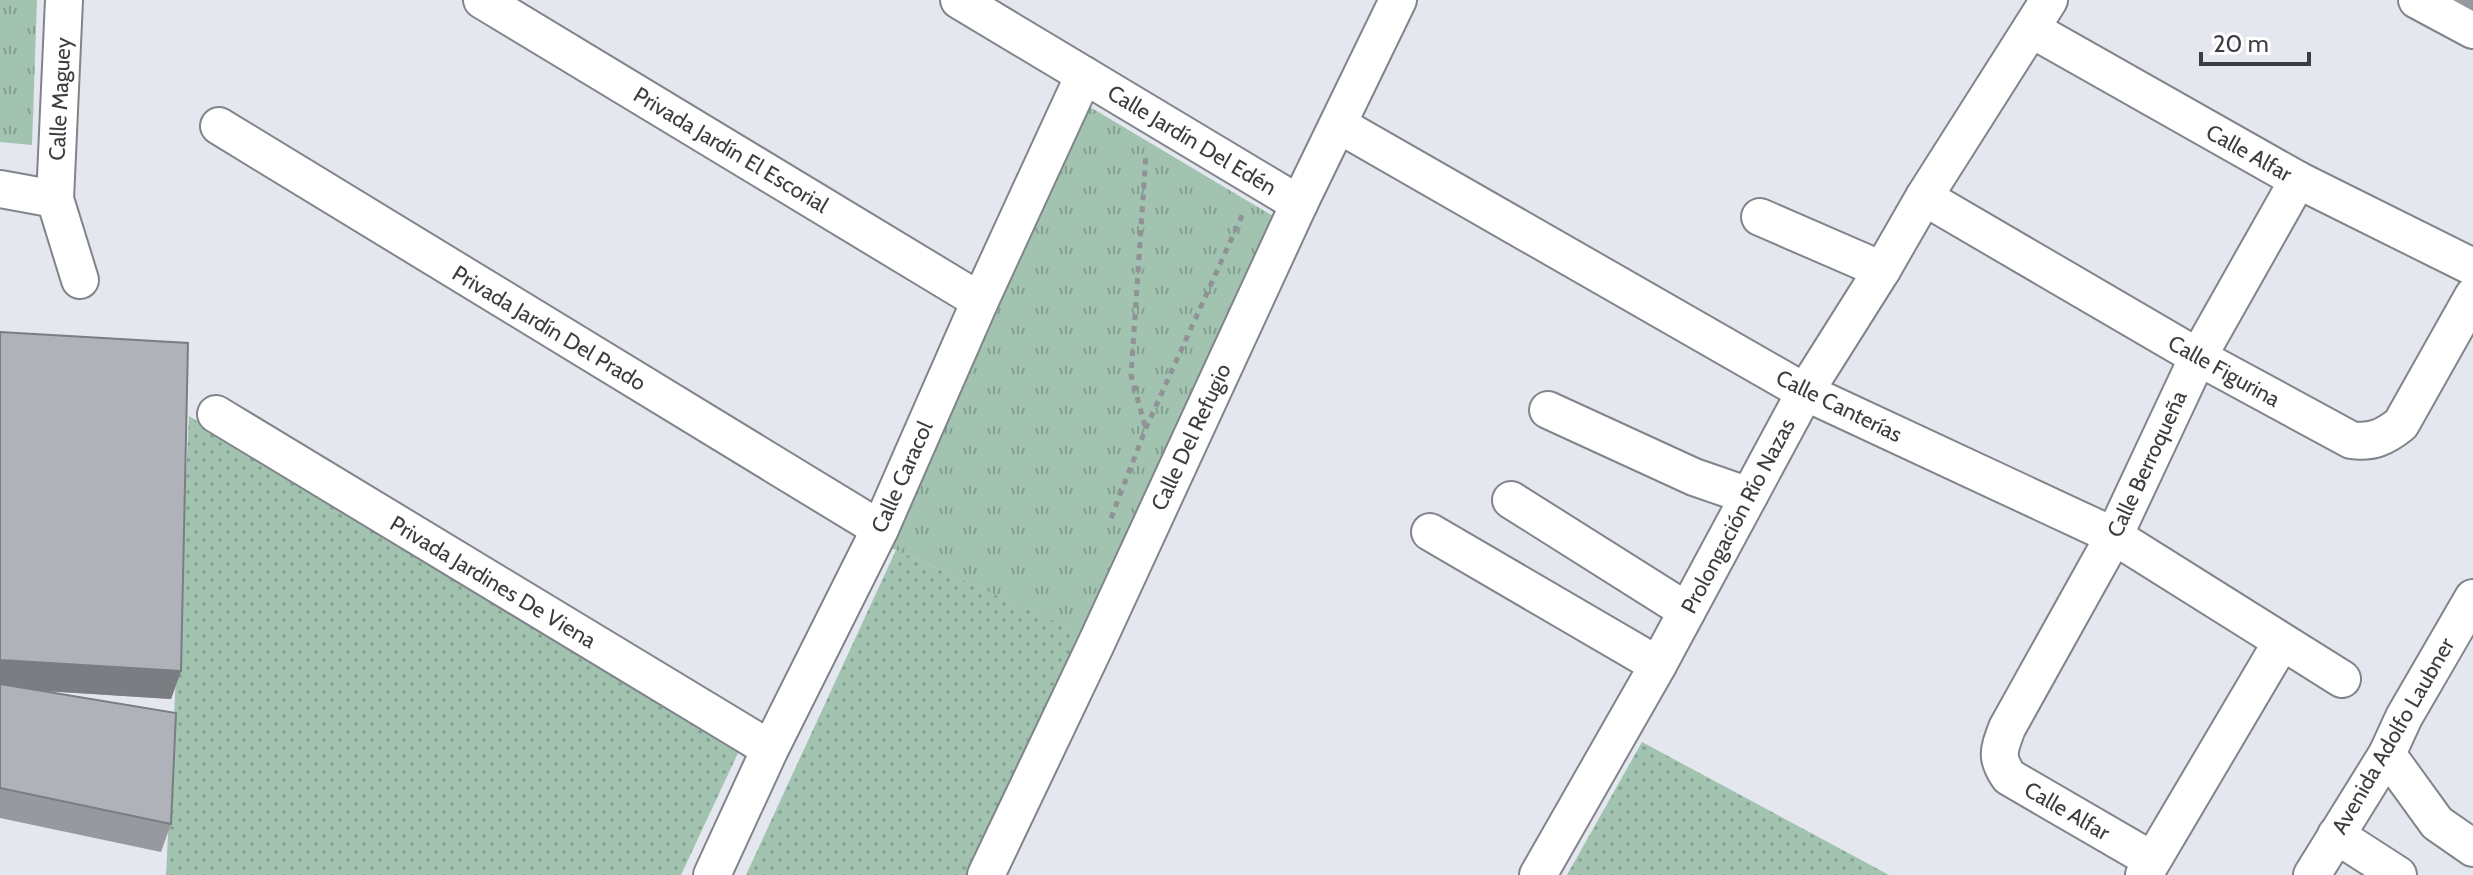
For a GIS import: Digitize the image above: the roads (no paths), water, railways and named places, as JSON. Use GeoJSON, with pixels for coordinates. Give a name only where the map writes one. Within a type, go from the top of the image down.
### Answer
{"type":"FeatureCollection","features":[{"type":"Feature","properties":{"kind":"street","name":"Calle Maguey"},"geometry":{"type":"LineString","coordinates":[[64,0],[55,199],[80,280]]}},
{"type":"Feature","properties":{"kind":"street","name":"Privada Jardín El Escorial"},"geometry":{"type":"LineString","coordinates":[[482,0],[980,301]]}},
{"type":"Feature","properties":{"kind":"street","name":"Calle Jardín Del Edén"},"geometry":{"type":"LineString","coordinates":[[959,0],[1299,204]]}},
{"type":"Feature","properties":{"kind":"street","name":"Calle Del Refugio"},"geometry":{"type":"LineString","coordinates":[[986,875],[1299,204],[1398,0]]}},
{"type":"Feature","properties":{"kind":"street"},"geometry":{"type":"LineString","coordinates":[[2417,0],[2473,30]]}},
{"type":"Feature","properties":{"kind":"street","name":"Calle Alfar"},"geometry":{"type":"LineString","coordinates":[[2040,15],[2298,180],[2473,267]]}},
{"type":"Feature","properties":{"kind":"street","name":"Prolongación Río Nazas"},"geometry":{"type":"LineString","coordinates":[[1538,875],[1658,665],[1805,392],[2040,15]]}},
{"type":"Feature","properties":{"kind":"street","name":"Calle Caracol"},"geometry":{"type":"LineString","coordinates":[[712,875],[770,749],[880,529],[1084,75]]}},
{"type":"Feature","properties":{"kind":"street","name":"Calle Canterías"},"geometry":{"type":"LineString","coordinates":[[1339,125],[1805,392],[2114,536],[2342,679]]}},
{"type":"Feature","properties":{"kind":"street","name":"Privada Jardín Del Prado"},"geometry":{"type":"LineString","coordinates":[[219,126],[880,529]]}},
{"type":"Feature","properties":{"kind":"street","name":"Calle Berroqueña"},"geometry":{"type":"LineString","coordinates":[[1999,750],[2007,728],[2114,536],[2198,357],[2298,180]]}},
{"type":"Feature","properties":{"kind":"street"},"geometry":{"type":"LineString","coordinates":[[0,189],[55,199]]}},
{"type":"Feature","properties":{"kind":"street","name":"Calle Figurina"},"geometry":{"type":"LineString","coordinates":[[1924,197],[2198,357],[2351,440],[2367,442],[2388,435],[2401,424],[2473,296]]}},
{"type":"Feature","properties":{"kind":"street"},"geometry":{"type":"LineString","coordinates":[[1760,217],[1882,270]]}},
{"type":"Feature","properties":{"kind":"street"},"geometry":{"type":"LineString","coordinates":[[1548,410],[1694,477],[1749,496]]}},
{"type":"Feature","properties":{"kind":"street","name":"Privada Jardines De Viena"},"geometry":{"type":"LineString","coordinates":[[216,414],[770,749]]}},
{"type":"Feature","properties":{"kind":"street"},"geometry":{"type":"LineString","coordinates":[[1511,500],[1687,611]]}},
{"type":"Feature","properties":{"kind":"street"},"geometry":{"type":"LineString","coordinates":[[1430,532],[1658,665]]}},
{"type":"Feature","properties":{"kind":"street","name":"Avenida Adolfo Laubner"},"geometry":{"type":"LineString","coordinates":[[2312,875],[2387,754],[2404,717],[2473,598]]}},
{"type":"Feature","properties":{"kind":"street"},"geometry":{"type":"LineString","coordinates":[[2148,867],[2281,643]]}},
{"type":"Feature","properties":{"kind":"street","name":"Calle Alfar"},"geometry":{"type":"LineString","coordinates":[[1999,750],[2000,765],[2009,777],[2148,867]]}},
{"type":"Feature","properties":{"kind":"street"},"geometry":{"type":"LineString","coordinates":[[2387,754],[2437,823],[2473,848]]}},
{"type":"Feature","properties":{"kind":"street"},"geometry":{"type":"LineString","coordinates":[[2336,835],[2398,875]]}}]}
